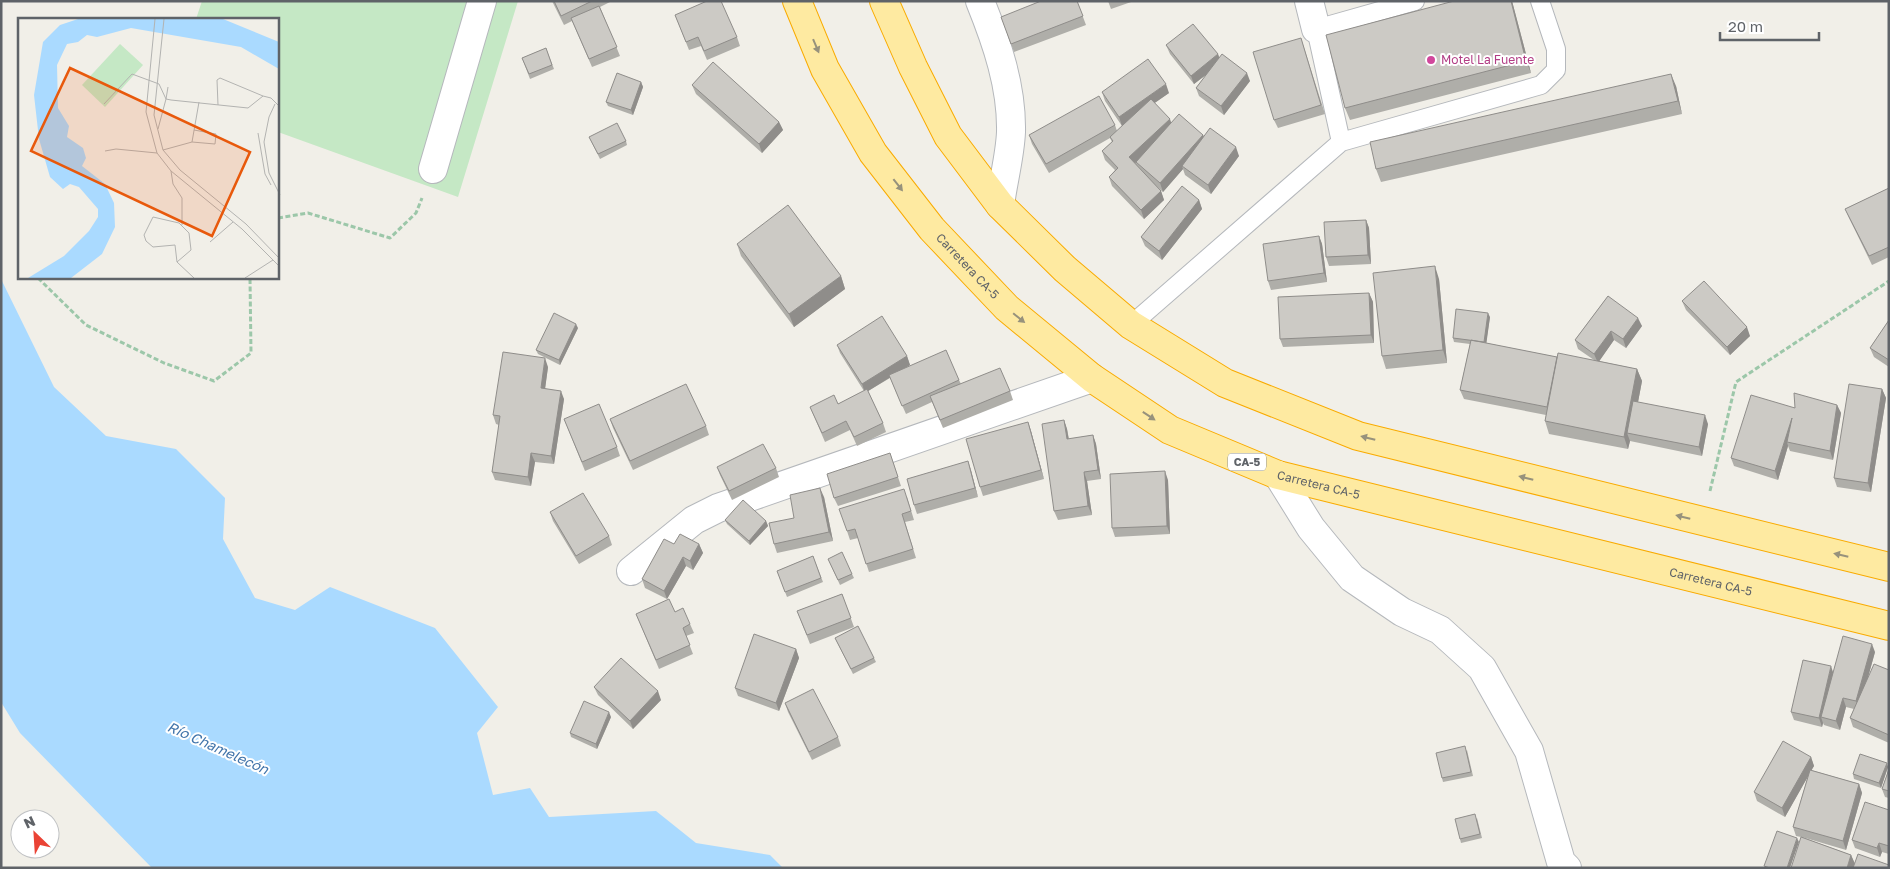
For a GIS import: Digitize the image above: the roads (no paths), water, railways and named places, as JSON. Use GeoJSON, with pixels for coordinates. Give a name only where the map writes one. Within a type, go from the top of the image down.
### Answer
{"type":"FeatureCollection","features":[{"type":"Feature","properties":{"kind":"highway","name":"Carretera CA-5"},"geometry":{"type":"LineString","coordinates":[[797,1],[825,69],[873,153],[932,229],[1007,308],[1092,378],[1170,430],[1278,475],[1889,626]]}},
{"type":"Feature","properties":{"kind":"highway"},"geometry":{"type":"LineString","coordinates":[[884,1],[913,66],[948,136],[1000,205],[1066,269],[1131,325],[1225,382],[1358,436],[1889,567]]}},
{"type":"Feature","properties":{"kind":"street"},"geometry":{"type":"LineString","coordinates":[[433,169],[482,1]]}},
{"type":"Feature","properties":{"kind":"street"},"geometry":{"type":"LineString","coordinates":[[980,1],[997,42],[1008,94],[1011,133],[1000,205]]}},
{"type":"Feature","properties":{"kind":"street"},"geometry":{"type":"LineString","coordinates":[[1309,1],[1316,29]]}},
{"type":"Feature","properties":{"kind":"street"},"geometry":{"type":"LineString","coordinates":[[631,571],[694,520],[718,508],[1092,378]]}},
{"type":"Feature","properties":{"kind":"street"},"geometry":{"type":"LineString","coordinates":[[1278,475],[1311,528],[1352,578],[1402,612],[1440,630],[1482,668],[1529,751],[1561,862],[1567,868]]}},
{"type":"Feature","properties":{"kind":"lane"},"geometry":{"type":"LineString","coordinates":[[1341,142],[1316,29],[1415,1]]}},
{"type":"Feature","properties":{"kind":"lane"},"geometry":{"type":"LineString","coordinates":[[1131,325],[1341,142],[1541,85],[1556,70],[1556,49],[1540,1]]}},
{"type":"Feature","properties":{"kind":"water","name":"Río Chamelecón"},"geometry":{"type":"Polygon","coordinates":[[[1,279],[54,387],[106,436],[176,449],[225,498],[223,539],[255,598],[295,610],[330,587],[435,628],[498,707],[477,733],[493,795],[530,788],[549,817],[656,811],[696,843],[770,855],[783,868],[152,868],[20,733],[1,702],[1,279]]]}},
{"type":"Feature","properties":{"kind":"place","name":"Motel La Fuente"},"geometry":{"type":"Point","coordinates":[1431,60]}}]}
